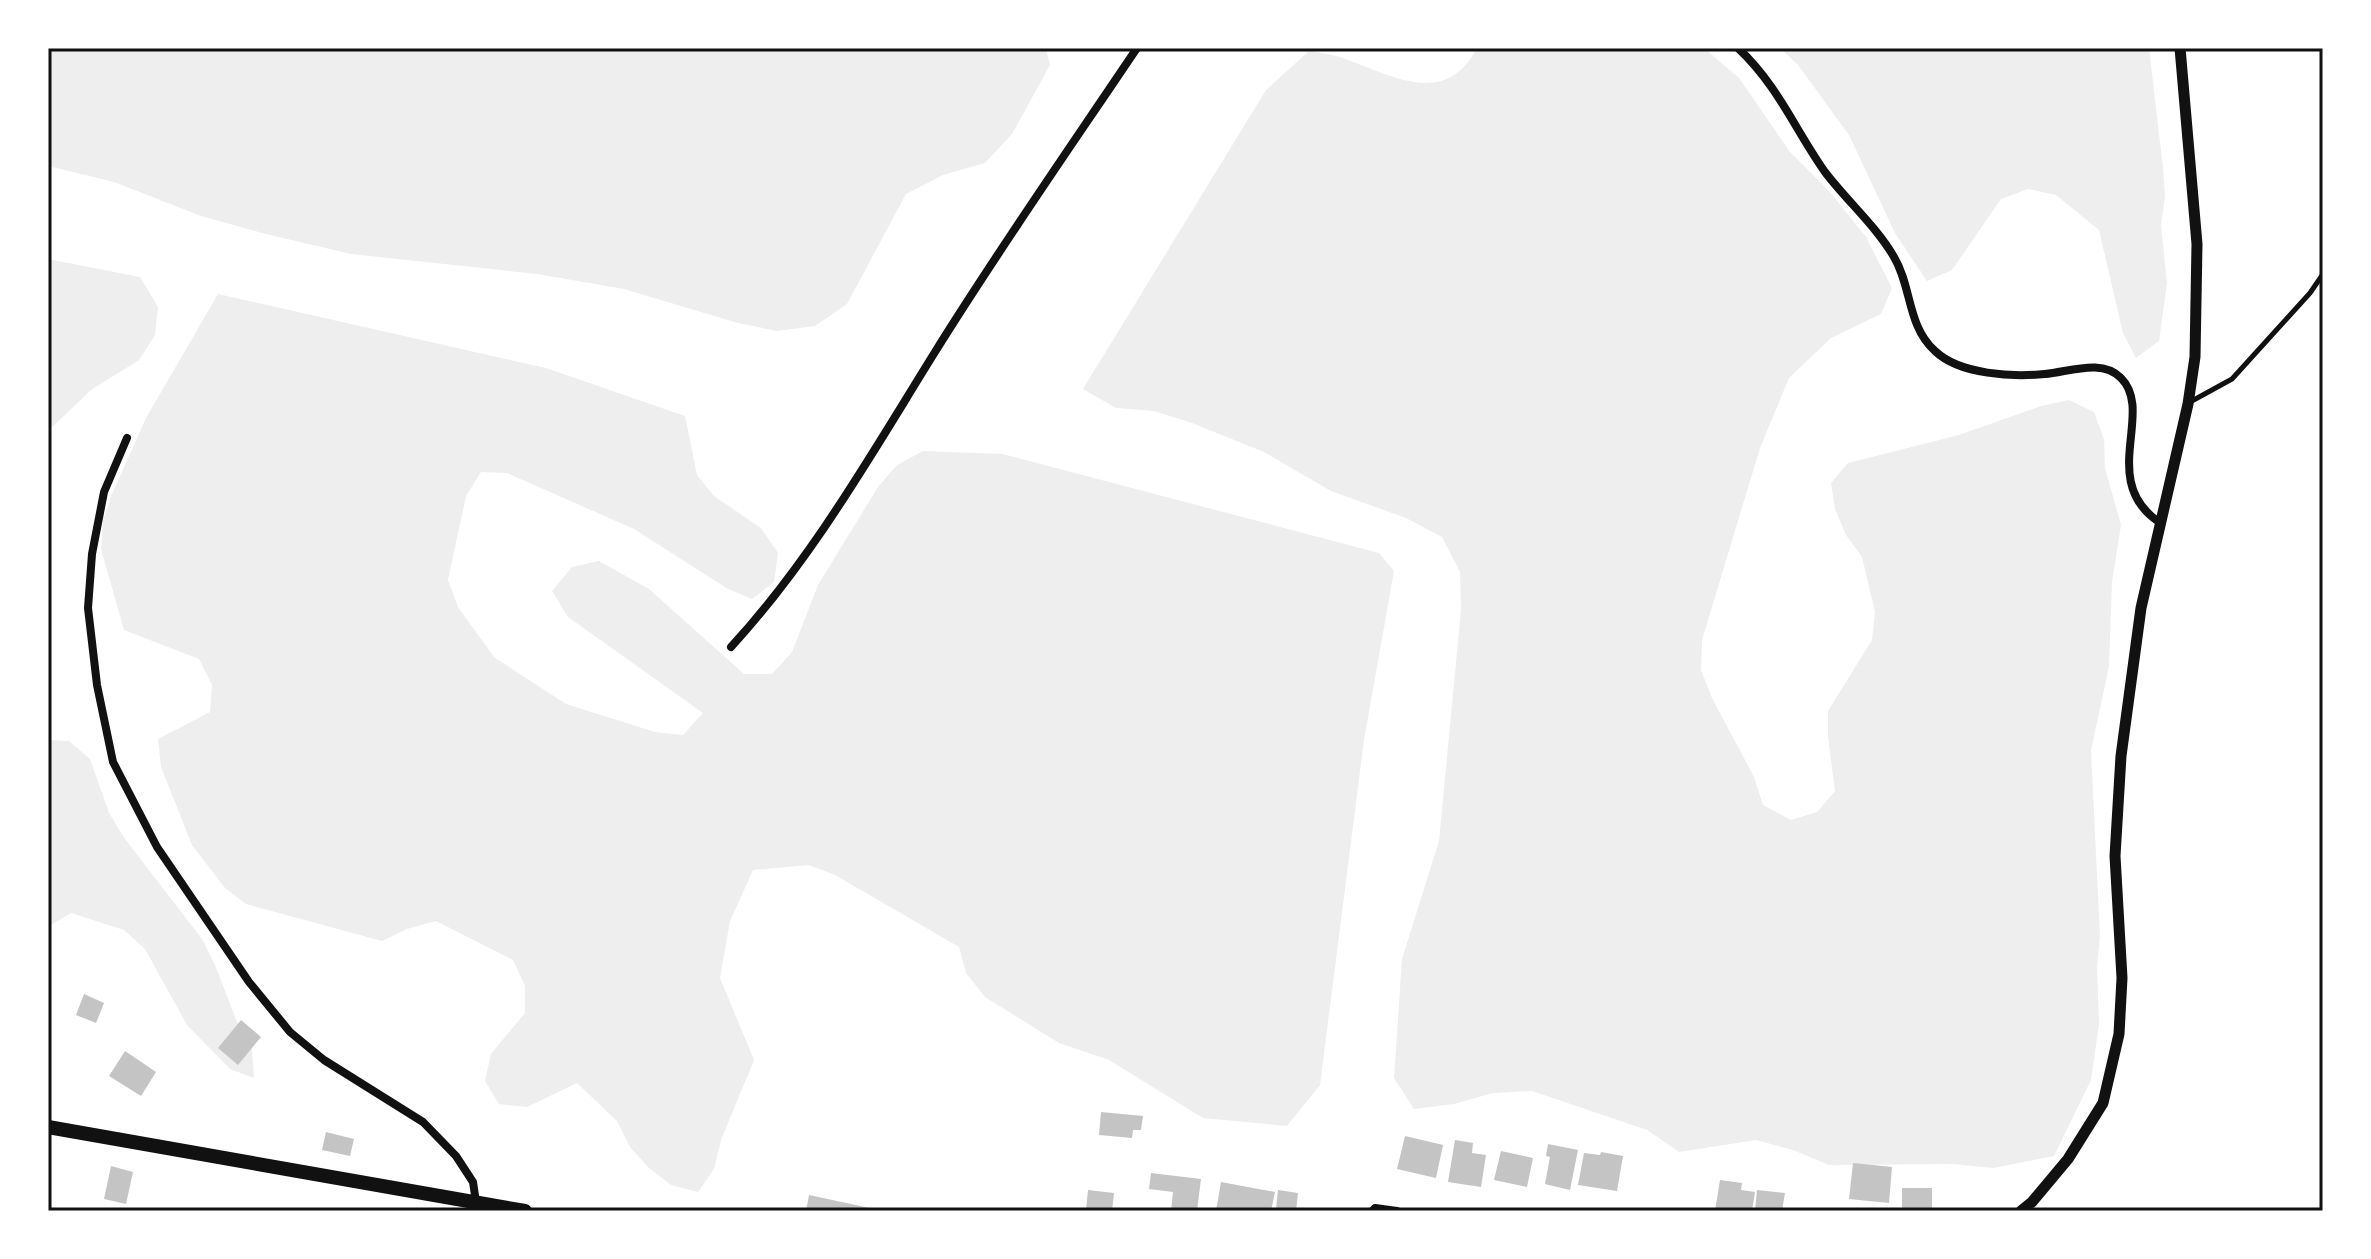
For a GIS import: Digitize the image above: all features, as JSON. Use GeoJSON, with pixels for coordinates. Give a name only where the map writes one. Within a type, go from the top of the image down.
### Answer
{"type":"FeatureCollection","features":[{"type":"Feature","properties":{"kind":"main road"},"geometry":{"type":"LineString","coordinates":[[48,1127],[525,1211]]}},
{"type":"Feature","properties":{"kind":"street"},"geometry":{"type":"LineString","coordinates":[[731,647],[761,614],[832,517],[951,326],[1137,48]]}},
{"type":"Feature","properties":{"kind":"street"},"geometry":{"type":"LineString","coordinates":[[1738,48],[1775,89],[1823,169],[1896,259],[1916,323],[1936,353],[1952,362],[1995,374],[2049,374],[2098,367],[2119,375],[2130,391],[2132,428],[2129,461],[2134,496],[2141,507],[2159,522]]}},
{"type":"Feature","properties":{"kind":"street"},"geometry":{"type":"LineString","coordinates":[[2021,1211],[2068,1159],[2103,1103],[2119,1034],[2122,978],[2115,856],[2121,756],[2141,608],[2188,404],[2195,357],[2197,244],[2180,48]]}},
{"type":"Feature","properties":{"kind":"street"},"geometry":{"type":"LineString","coordinates":[[127,438],[104,492],[92,554],[88,608],[97,685],[113,762],[157,847],[249,982],[290,1032],[324,1060],[423,1122],[456,1156],[473,1182],[476,1202]]}},
{"type":"Feature","properties":{"kind":"street"},"geometry":{"type":"LineString","coordinates":[[1372,1211],[1375,1208],[1397,1211]]}},
{"type":"Feature","properties":{"kind":"lane"},"geometry":{"type":"LineString","coordinates":[[2188,404],[2232,379],[2310,293],[2323,274]]}},
{"type":"Feature","properties":{"kind":"shaded area"},"geometry":{"type":"Polygon","coordinates":[[[48,48],[1046,48],[1050,65],[1012,134],[985,163],[943,175],[906,194],[847,304],[815,326],[777,331],[738,323],[624,289],[537,274],[351,254],[201,216],[114,182],[48,166],[48,48]]]}},
{"type":"Feature","properties":{"kind":"shaded area"},"geometry":{"type":"Polygon","coordinates":[[[1477,48],[1704,48],[1739,78],[1790,152],[1830,192],[1866,237],[1892,288],[1881,314],[1831,338],[1789,378],[1760,448],[1702,640],[1701,670],[1712,698],[1754,777],[1763,805],[1791,820],[1817,812],[1835,791],[1828,711],[1872,640],[1875,612],[1862,557],[1846,535],[1835,509],[1831,483],[1848,463],[1959,435],[2041,406],[2069,400],[2094,412],[2104,439],[2105,468],[2121,525],[2112,582],[2109,666],[2091,751],[2100,936],[2097,967],[2099,1024],[2091,1080],[2054,1156],[1993,1168],[1953,1164],[1829,1165],[1793,1150],[1756,1140],[1679,1152],[1647,1130],[1532,1091],[1493,1093],[1454,1104],[1414,1109],[1394,1078],[1402,959],[1439,841],[1461,610],[1460,572],[1442,537],[1406,518],[1331,491],[1264,452],[1192,423],[1154,411],[1116,408],[1083,389],[1266,90],[1309,51],[1340,57],[1396,78],[1433,83],[1449,78],[1464,67],[1477,48]]]}},
{"type":"Feature","properties":{"kind":"shaded area"},"geometry":{"type":"Polygon","coordinates":[[[1780,48],[2149,48],[2165,196],[2161,225],[2167,283],[2159,341],[2136,358],[2123,333],[2099,230],[2056,195],[2028,189],[2001,199],[1952,270],[1927,281],[1895,233],[1849,135],[1798,65],[1780,48]]]}},
{"type":"Feature","properties":{"kind":"shaded area"},"geometry":{"type":"Polygon","coordinates":[[[48,259],[140,277],[158,307],[155,335],[139,360],[91,390],[48,431],[48,259]]]}},
{"type":"Feature","properties":{"kind":"shaded area"},"geometry":{"type":"Polygon","coordinates":[[[218,294],[546,368],[685,416],[697,475],[714,496],[761,528],[778,553],[774,582],[752,599],[728,589],[634,529],[507,473],[481,472],[466,496],[448,580],[458,607],[494,657],[566,704],[655,732],[683,735],[703,713],[568,617],[552,591],[572,567],[599,561],[649,589],[744,674],[772,674],[792,652],[818,585],[878,487],[897,465],[923,451],[1003,454],[1379,553],[1394,571],[1364,740],[1320,1085],[1287,1126],[1203,1118],[1109,1060],[1059,1043],[985,997],[966,973],[959,947],[835,875],[809,865],[753,870],[730,921],[720,978],[754,1060],[721,1140],[714,1169],[698,1192],[671,1185],[649,1168],[630,1147],[617,1121],[577,1083],[527,1107],[499,1104],[485,1081],[491,1054],[525,1013],[525,986],[513,960],[436,921],[407,929],[382,941],[246,904],[225,888],[192,845],[161,767],[158,739],[210,712],[212,685],[199,659],[124,630],[101,549],[103,520],[146,418],[218,294]]]}},
{"type":"Feature","properties":{"kind":"shaded area"},"geometry":{"type":"Polygon","coordinates":[[[48,740],[69,741],[90,759],[109,813],[125,839],[202,939],[237,1022],[252,1049],[254,1078],[230,1069],[187,1025],[145,949],[124,930],[71,913],[48,927],[48,740]]]}},
{"type":"Feature","properties":{"kind":"building"},"geometry":{"type":"Polygon","coordinates":[[[84,994],[104,1003],[96,1023],[76,1015],[84,994]]]}},
{"type":"Feature","properties":{"kind":"building"},"geometry":{"type":"Polygon","coordinates":[[[241,1020],[261,1037],[238,1065],[218,1048],[241,1020]]]}},
{"type":"Feature","properties":{"kind":"building"},"geometry":{"type":"Polygon","coordinates":[[[125,1051],[156,1072],[141,1096],[109,1076],[125,1051]]]}},
{"type":"Feature","properties":{"kind":"building"},"geometry":{"type":"Polygon","coordinates":[[[1101,1112],[1143,1116],[1141,1130],[1133,1130],[1132,1138],[1099,1135],[1101,1112]]]}},
{"type":"Feature","properties":{"kind":"building"},"geometry":{"type":"Polygon","coordinates":[[[326,1132],[354,1139],[350,1156],[322,1150],[326,1132]]]}},
{"type":"Feature","properties":{"kind":"building"},"geometry":{"type":"Polygon","coordinates":[[[1405,1136],[1443,1145],[1436,1178],[1397,1169],[1405,1136]]]}},
{"type":"Feature","properties":{"kind":"building"},"geometry":{"type":"Polygon","coordinates":[[[1455,1140],[1473,1143],[1472,1153],[1486,1155],[1481,1187],[1448,1182],[1455,1140]]]}},
{"type":"Feature","properties":{"kind":"building"},"geometry":{"type":"Polygon","coordinates":[[[1548,1144],[1578,1150],[1570,1190],[1545,1184],[1550,1157],[1546,1156],[1548,1144]]]}},
{"type":"Feature","properties":{"kind":"building"},"geometry":{"type":"Polygon","coordinates":[[[1501,1151],[1533,1158],[1527,1187],[1494,1180],[1501,1151]]]}},
{"type":"Feature","properties":{"kind":"building"},"geometry":{"type":"Polygon","coordinates":[[[1601,1152],[1623,1156],[1617,1191],[1578,1185],[1584,1153],[1600,1155],[1601,1152]]]}},
{"type":"Feature","properties":{"kind":"building"},"geometry":{"type":"Polygon","coordinates":[[[1853,1163],[1892,1167],[1889,1203],[1849,1199],[1853,1163]]]}},
{"type":"Feature","properties":{"kind":"building"},"geometry":{"type":"Polygon","coordinates":[[[111,1166],[133,1172],[126,1204],[104,1199],[111,1166]]]}},
{"type":"Feature","properties":{"kind":"building"},"geometry":{"type":"Polygon","coordinates":[[[1151,1173],[1201,1179],[1197,1211],[1171,1211],[1173,1192],[1149,1189],[1151,1173]]]}},
{"type":"Feature","properties":{"kind":"building"},"geometry":{"type":"Polygon","coordinates":[[[1720,1180],[1742,1183],[1741,1190],[1755,1192],[1752,1211],[1715,1211],[1720,1180]]]}},
{"type":"Feature","properties":{"kind":"building"},"geometry":{"type":"Polygon","coordinates":[[[1221,1182],[1275,1192],[1271,1211],[1216,1211],[1221,1182]]]}},
{"type":"Feature","properties":{"kind":"building"},"geometry":{"type":"Polygon","coordinates":[[[1902,1188],[1932,1188],[1932,1211],[1902,1211],[1902,1188]]]}},
{"type":"Feature","properties":{"kind":"building"},"geometry":{"type":"Polygon","coordinates":[[[1088,1190],[1114,1193],[1112,1211],[1086,1211],[1088,1190]]]}},
{"type":"Feature","properties":{"kind":"building"},"geometry":{"type":"Polygon","coordinates":[[[1278,1190],[1298,1193],[1296,1211],[1276,1209],[1278,1190]]]}},
{"type":"Feature","properties":{"kind":"building"},"geometry":{"type":"Polygon","coordinates":[[[1757,1190],[1785,1193],[1782,1211],[1755,1211],[1757,1190]]]}},
{"type":"Feature","properties":{"kind":"building"},"geometry":{"type":"Polygon","coordinates":[[[809,1195],[879,1210],[879,1211],[806,1211],[809,1195]]]}}]}
